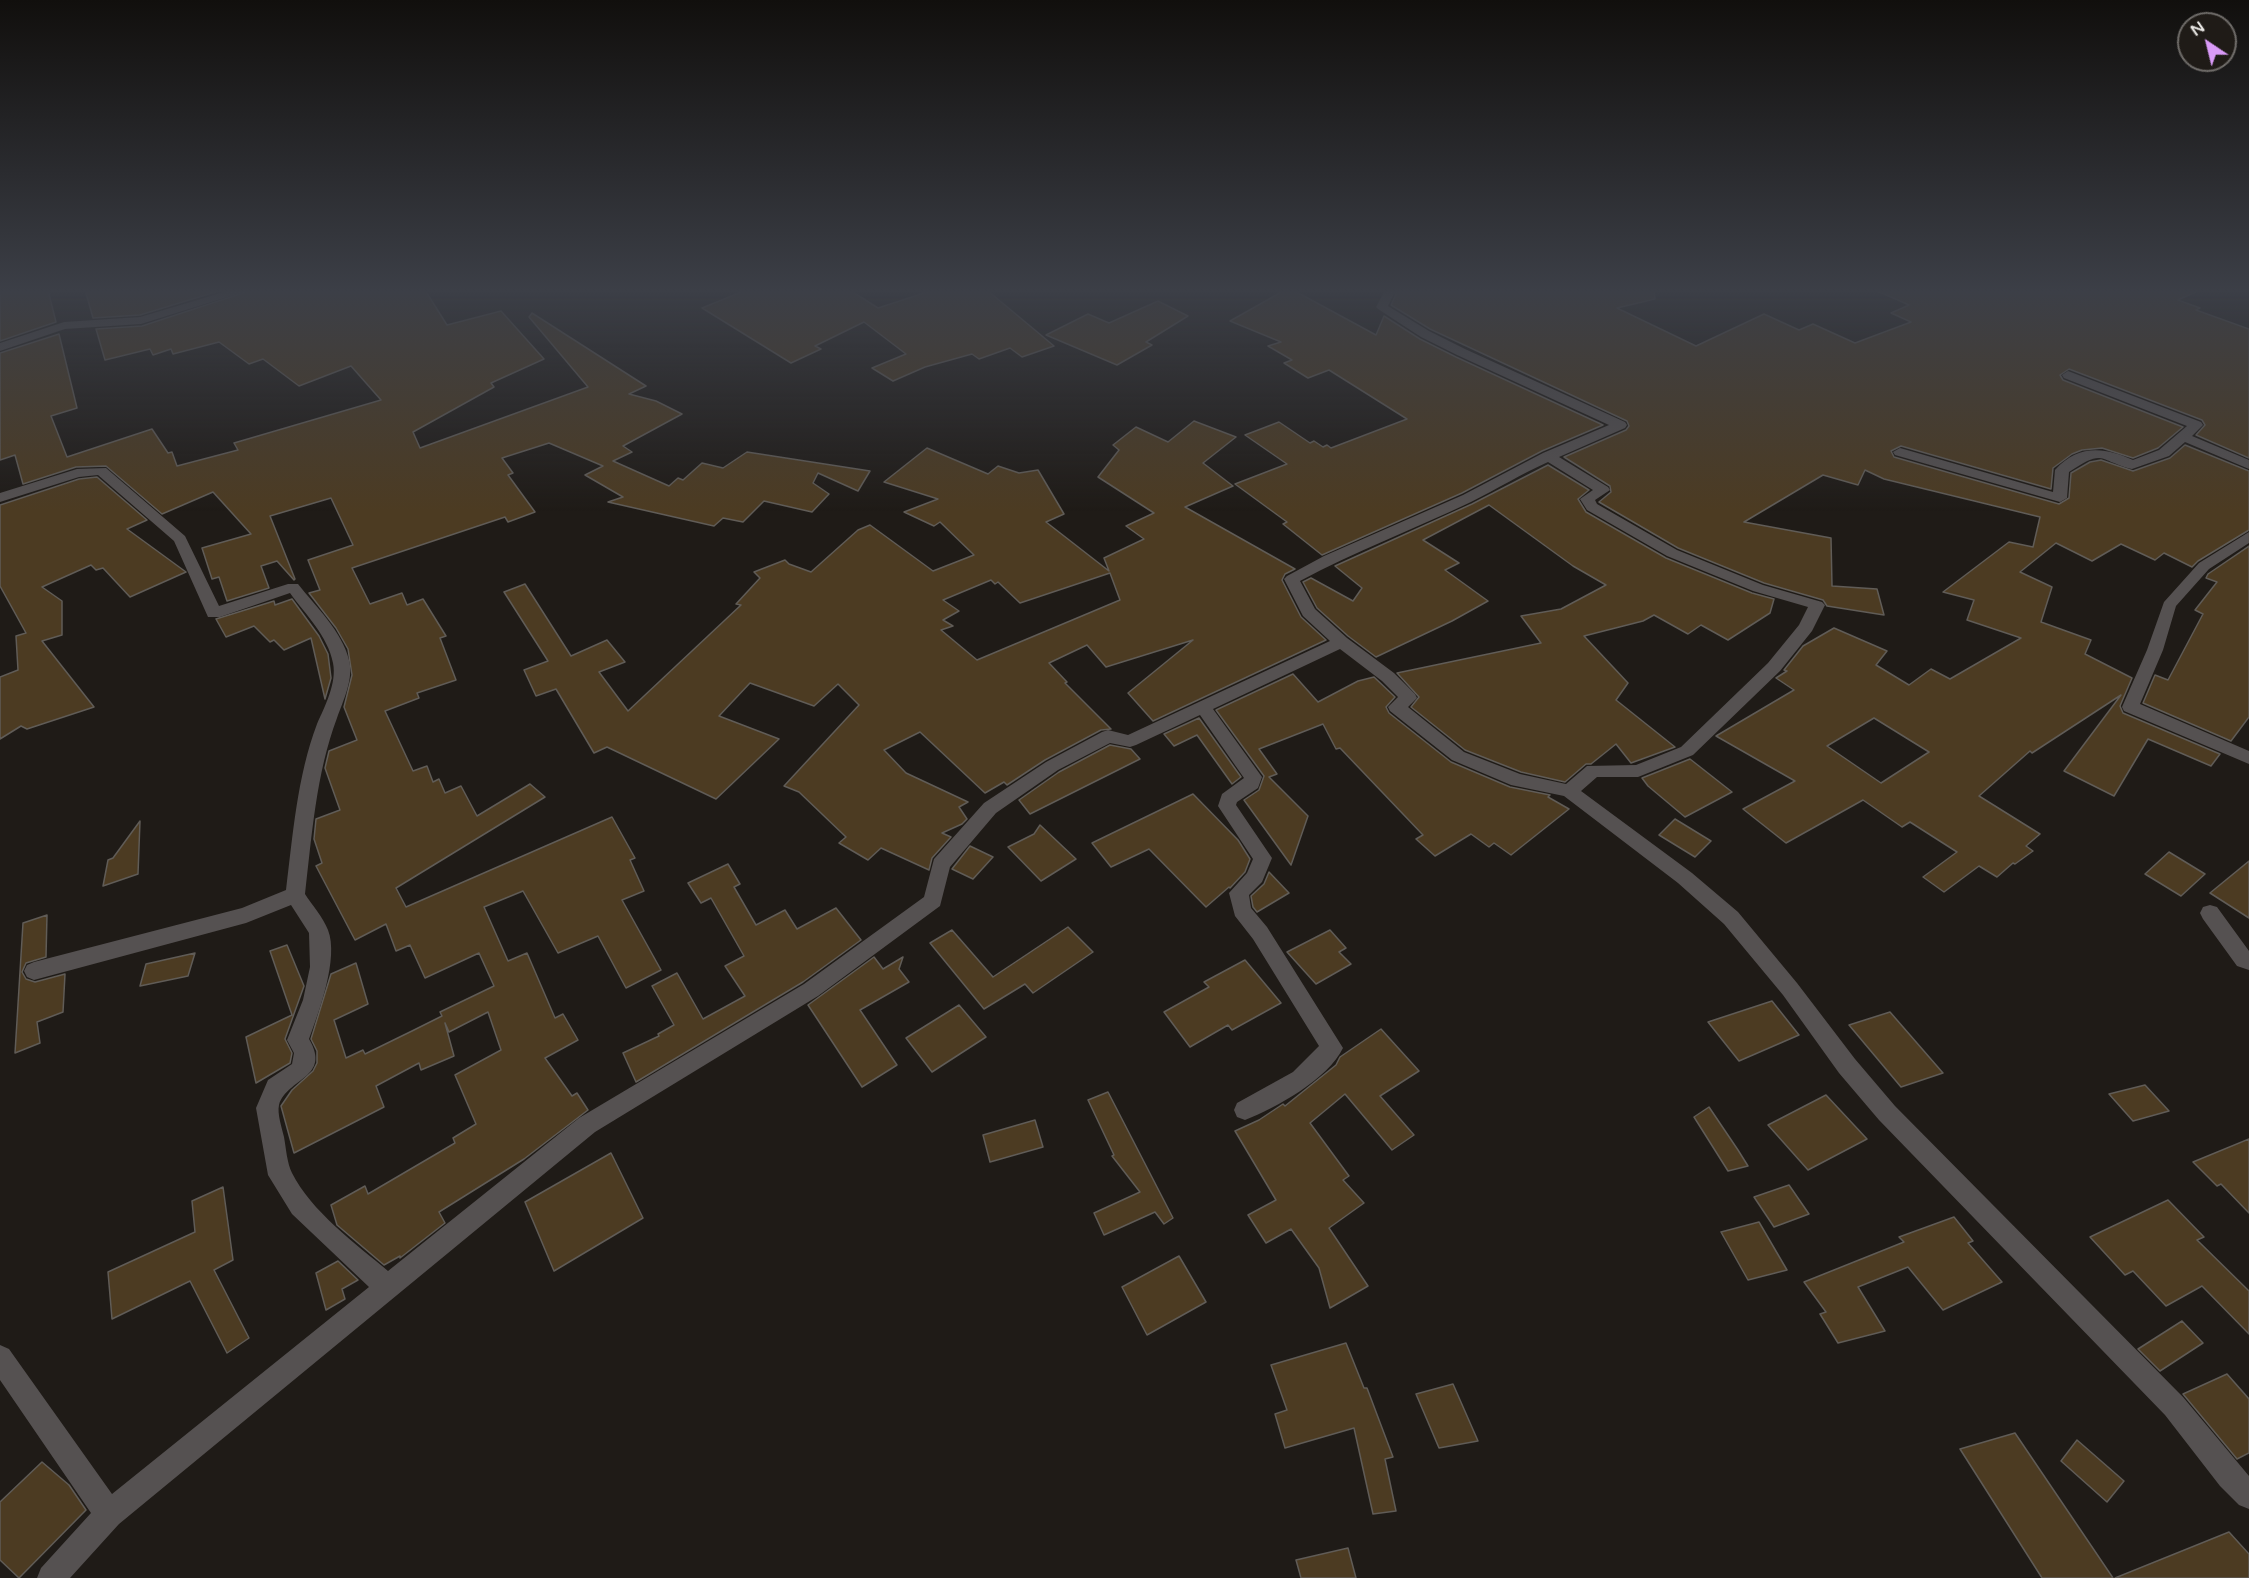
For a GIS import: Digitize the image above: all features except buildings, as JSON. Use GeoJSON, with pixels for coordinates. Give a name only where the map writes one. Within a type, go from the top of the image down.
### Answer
{"type":"FeatureCollection","features":[{"type":"Feature","properties":{"kind":"street"},"geometry":{"type":"LineString","coordinates":[[1490,364],[1620,425],[1548,456],[1468,498],[1329,559],[1292,579],[1308,612],[1341,642],[1388,677],[1409,698],[1396,707],[1458,756],[1517,780],[1569,791],[1685,878],[1731,918],[1790,990],[1847,1066],[1887,1113],[2174,1406],[2230,1476],[2249,1495]]}},
{"type":"Feature","properties":{"kind":"street"},"geometry":{"type":"LineString","coordinates":[[1900,452],[2060,498],[2062,470],[2089,452],[2100,451],[2132,465],[2164,453],[2196,424],[2068,375]]}},
{"type":"Feature","properties":{"kind":"street"},"geometry":{"type":"LineString","coordinates":[[2183,437],[2249,465]]}},
{"type":"Feature","properties":{"kind":"street"},"geometry":{"type":"LineString","coordinates":[[1548,456],[1603,490],[1587,499],[1592,507],[1672,553],[1758,588],[1817,605],[1806,627],[1774,667],[1687,751],[1638,771],[1593,771],[1569,791]]}},
{"type":"Feature","properties":{"kind":"street"},"geometry":{"type":"LineString","coordinates":[[0,498],[77,473],[101,471],[180,539],[214,613],[293,587],[326,630],[342,661],[340,683],[321,737],[311,784],[295,895],[319,932],[320,967],[313,1000],[298,1040],[306,1052],[303,1069],[276,1087],[267,1108],[280,1175],[300,1206],[347,1252],[388,1287]]}},
{"type":"Feature","properties":{"kind":"street"},"geometry":{"type":"LineString","coordinates":[[2249,536],[2204,566],[2169,605],[2155,650],[2130,707],[2249,758]]}},
{"type":"Feature","properties":{"kind":"street"},"geometry":{"type":"LineString","coordinates":[[51,1578],[109,1514],[587,1125],[811,990],[933,901],[941,864],[990,808],[1052,766],[1108,736],[1130,741],[1341,642]]}},
{"type":"Feature","properties":{"kind":"street"},"geometry":{"type":"LineString","coordinates":[[1203,707],[1253,777],[1252,783],[1228,799],[1227,806],[1263,858],[1255,877],[1239,893],[1242,910],[1260,933],[1332,1048],[1301,1079],[1245,1110]]}},
{"type":"Feature","properties":{"kind":"street"},"geometry":{"type":"LineString","coordinates":[[34,971],[246,915],[295,895]]}},
{"type":"Feature","properties":{"kind":"street"},"geometry":{"type":"LineString","coordinates":[[2210,914],[2244,960],[2249,962]]}},
{"type":"Feature","properties":{"kind":"street"},"geometry":{"type":"LineString","coordinates":[[0,1358],[109,1514]]}}]}
